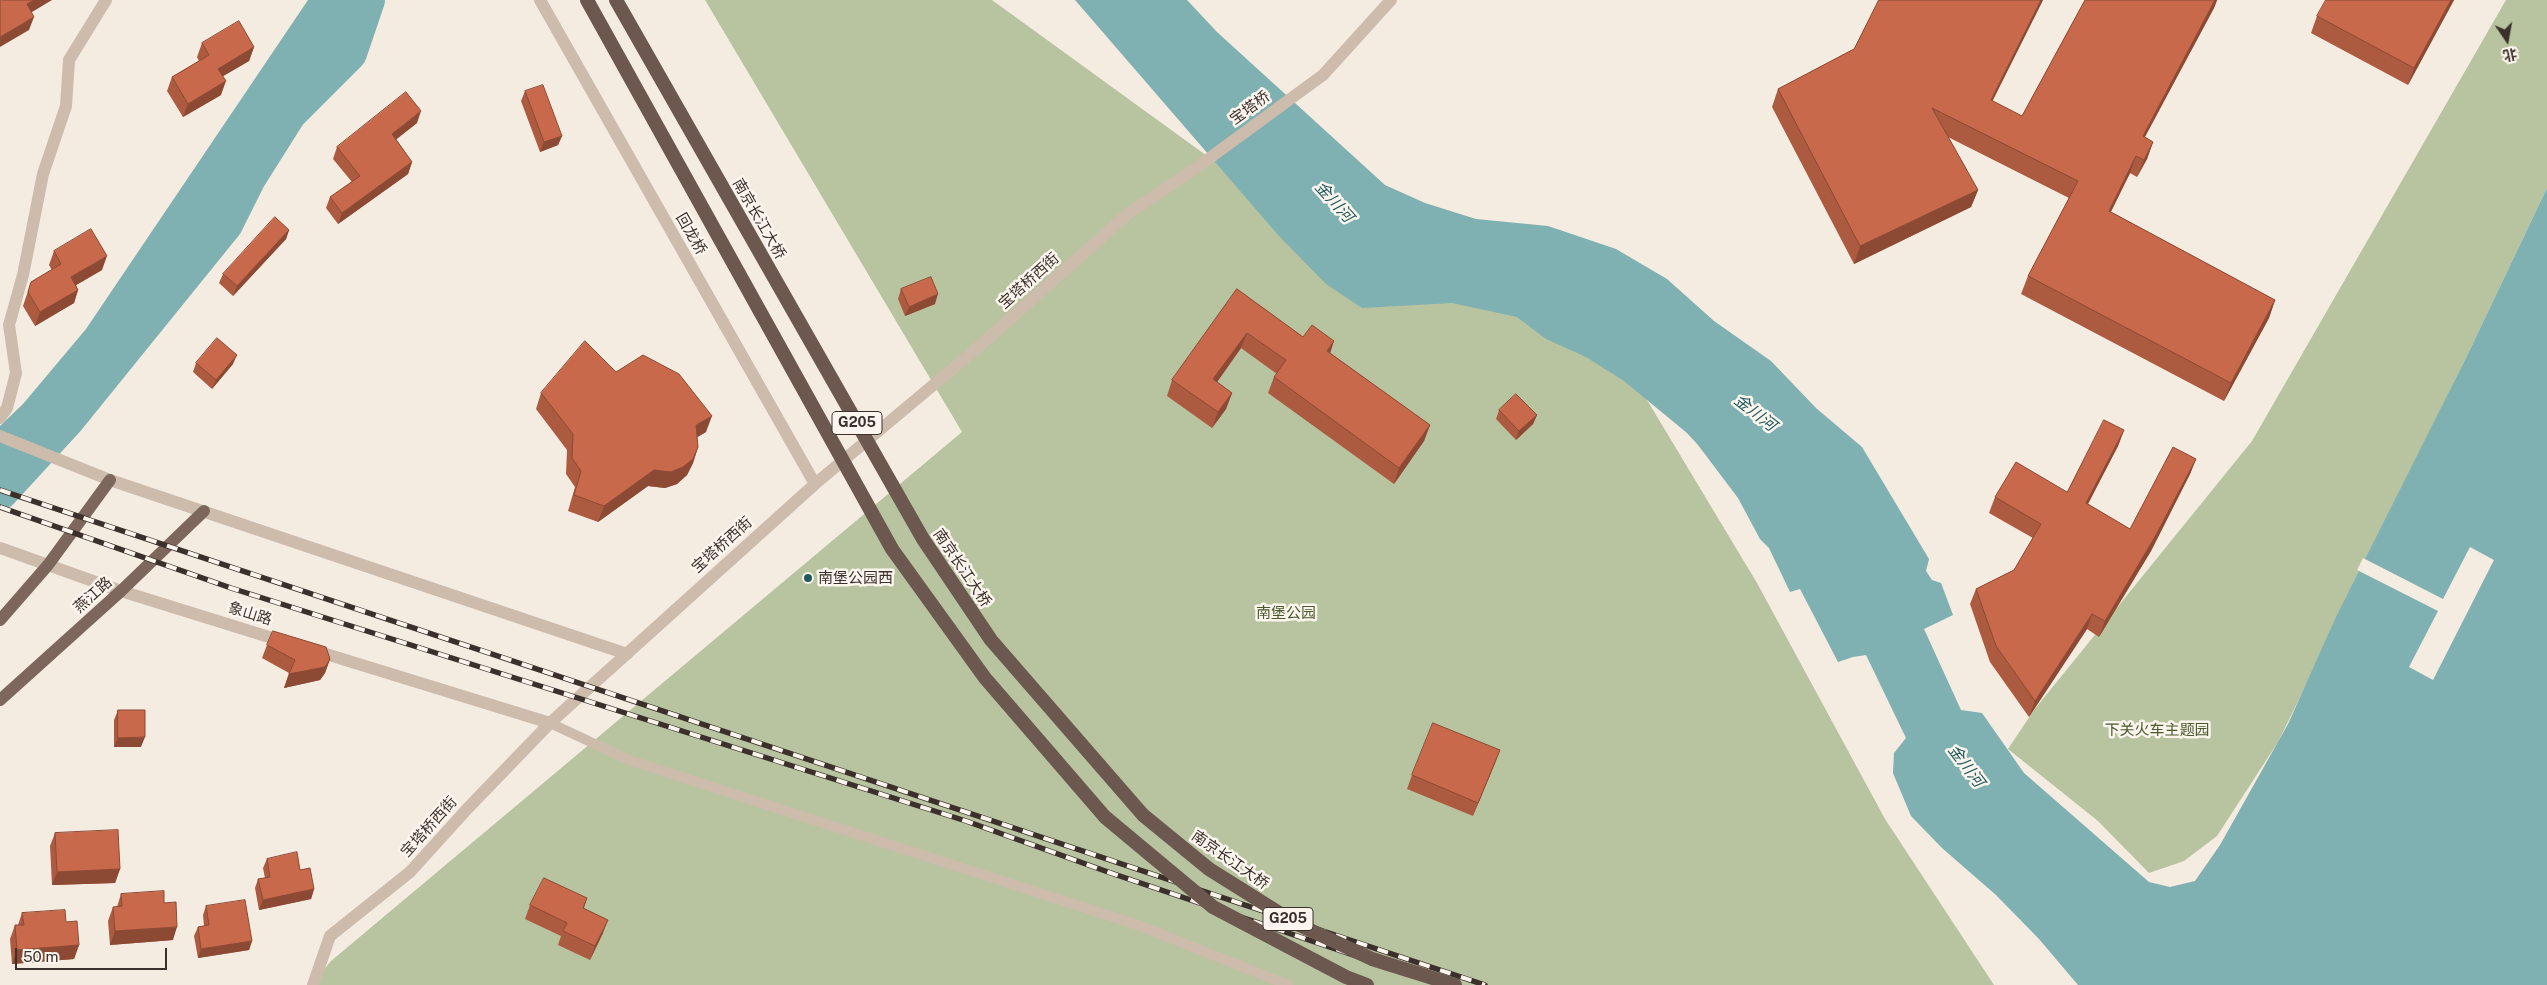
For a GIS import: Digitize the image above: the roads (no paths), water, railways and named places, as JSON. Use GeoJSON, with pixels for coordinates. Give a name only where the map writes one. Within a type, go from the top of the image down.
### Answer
{"type":"FeatureCollection","features":[{"type":"Feature","properties":{"kind":"highway","name":"G205"},"geometry":{"type":"LineString","coordinates":[[587,0],[892,549],[985,678],[1105,817],[1213,907],[1346,977],[1367,985]]}},
{"type":"Feature","properties":{"kind":"highway","name":"南京长江大桥"},"geometry":{"type":"LineString","coordinates":[[616,0],[923,539],[991,640],[1143,815],[1209,869],[1295,923],[1372,959],[1455,985]]}},
{"type":"Feature","properties":{"kind":"main road"},"geometry":{"type":"LineString","coordinates":[[0,620],[48,565],[109,480]]}},
{"type":"Feature","properties":{"kind":"main road","name":"燕江路"},"geometry":{"type":"LineString","coordinates":[[0,700],[121,591],[204,511]]}},
{"type":"Feature","properties":{"kind":"street"},"geometry":{"type":"LineString","coordinates":[[0,418],[7,408],[16,373],[9,325],[23,275],[42,174],[66,106],[69,60],[106,0]]}},
{"type":"Feature","properties":{"kind":"street","name":"回龙桥"},"geometry":{"type":"LineString","coordinates":[[540,0],[815,484]]}},
{"type":"Feature","properties":{"kind":"street","name":"宝塔桥"},"geometry":{"type":"LineString","coordinates":[[1196,168],[1323,75],[1392,0]]}},
{"type":"Feature","properties":{"kind":"street","name":"宝塔桥西街"},"geometry":{"type":"LineString","coordinates":[[313,985],[330,936],[410,872],[468,808],[550,723],[815,484],[974,351],[1129,213],[1196,168]]}},
{"type":"Feature","properties":{"kind":"street"},"geometry":{"type":"LineString","coordinates":[[0,436],[109,480],[626,654]]}},
{"type":"Feature","properties":{"kind":"street","name":"象山路"},"geometry":{"type":"LineString","coordinates":[[0,548],[121,591],[550,723]]}},
{"type":"Feature","properties":{"kind":"lane"},"geometry":{"type":"LineString","coordinates":[[550,723],[629,760],[1138,925],[1288,985]]}},
{"type":"Feature","properties":{"kind":"water"},"geometry":{"type":"Polygon","coordinates":[[[308,0],[363,0],[337,50],[236,182],[173,272],[129,324],[0,493],[0,426],[23,404],[86,329],[308,0]]]}},
{"type":"Feature","properties":{"kind":"water","name":"金川河"},"geometry":{"type":"Polygon","coordinates":[[[1075,0],[1187,0],[1217,32],[1385,185],[1425,203],[1476,219],[1548,226],[1616,249],[1667,279],[1714,321],[1771,361],[1816,408],[1862,447],[1929,559],[1926,571],[1932,580],[1941,583],[1953,615],[1924,629],[1961,710],[1982,713],[2024,773],[2149,882],[2170,887],[2195,881],[2220,845],[2288,724],[2336,617],[2465,360],[2547,188],[2547,985],[2078,985],[2039,939],[1996,895],[1942,848],[1911,816],[1893,773],[1894,753],[1906,738],[1866,655],[1838,662],[1800,589],[1790,592],[1769,548],[1760,539],[1738,498],[1687,433],[1624,381],[1586,357],[1546,339],[1517,317],[1452,303],[1362,308],[1326,284],[1279,236],[1075,0]]]}},
{"type":"Feature","properties":{"kind":"waterway"},"geometry":{"type":"LineString","coordinates":[[0,492],[68,418],[225,224],[248,178],[289,113],[349,53],[367,0]]}},
{"type":"Feature","properties":{"kind":"railway"},"geometry":{"type":"LineString","coordinates":[[0,490],[1485,985]]}},
{"type":"Feature","properties":{"kind":"railway"},"geometry":{"type":"LineString","coordinates":[[0,507],[231,588],[966,821],[1108,872],[1442,985]]}},
{"type":"Feature","properties":{"kind":"place","name":"南堡公园西"},"geometry":{"type":"Point","coordinates":[808,578]}},
{"type":"Feature","properties":{"kind":"park label","name":"南堡公园"},"geometry":{"type":"Point","coordinates":[1286,613]}},
{"type":"Feature","properties":{"kind":"park label","name":"下关火车主题园"},"geometry":{"type":"Point","coordinates":[2157,730]}}]}
